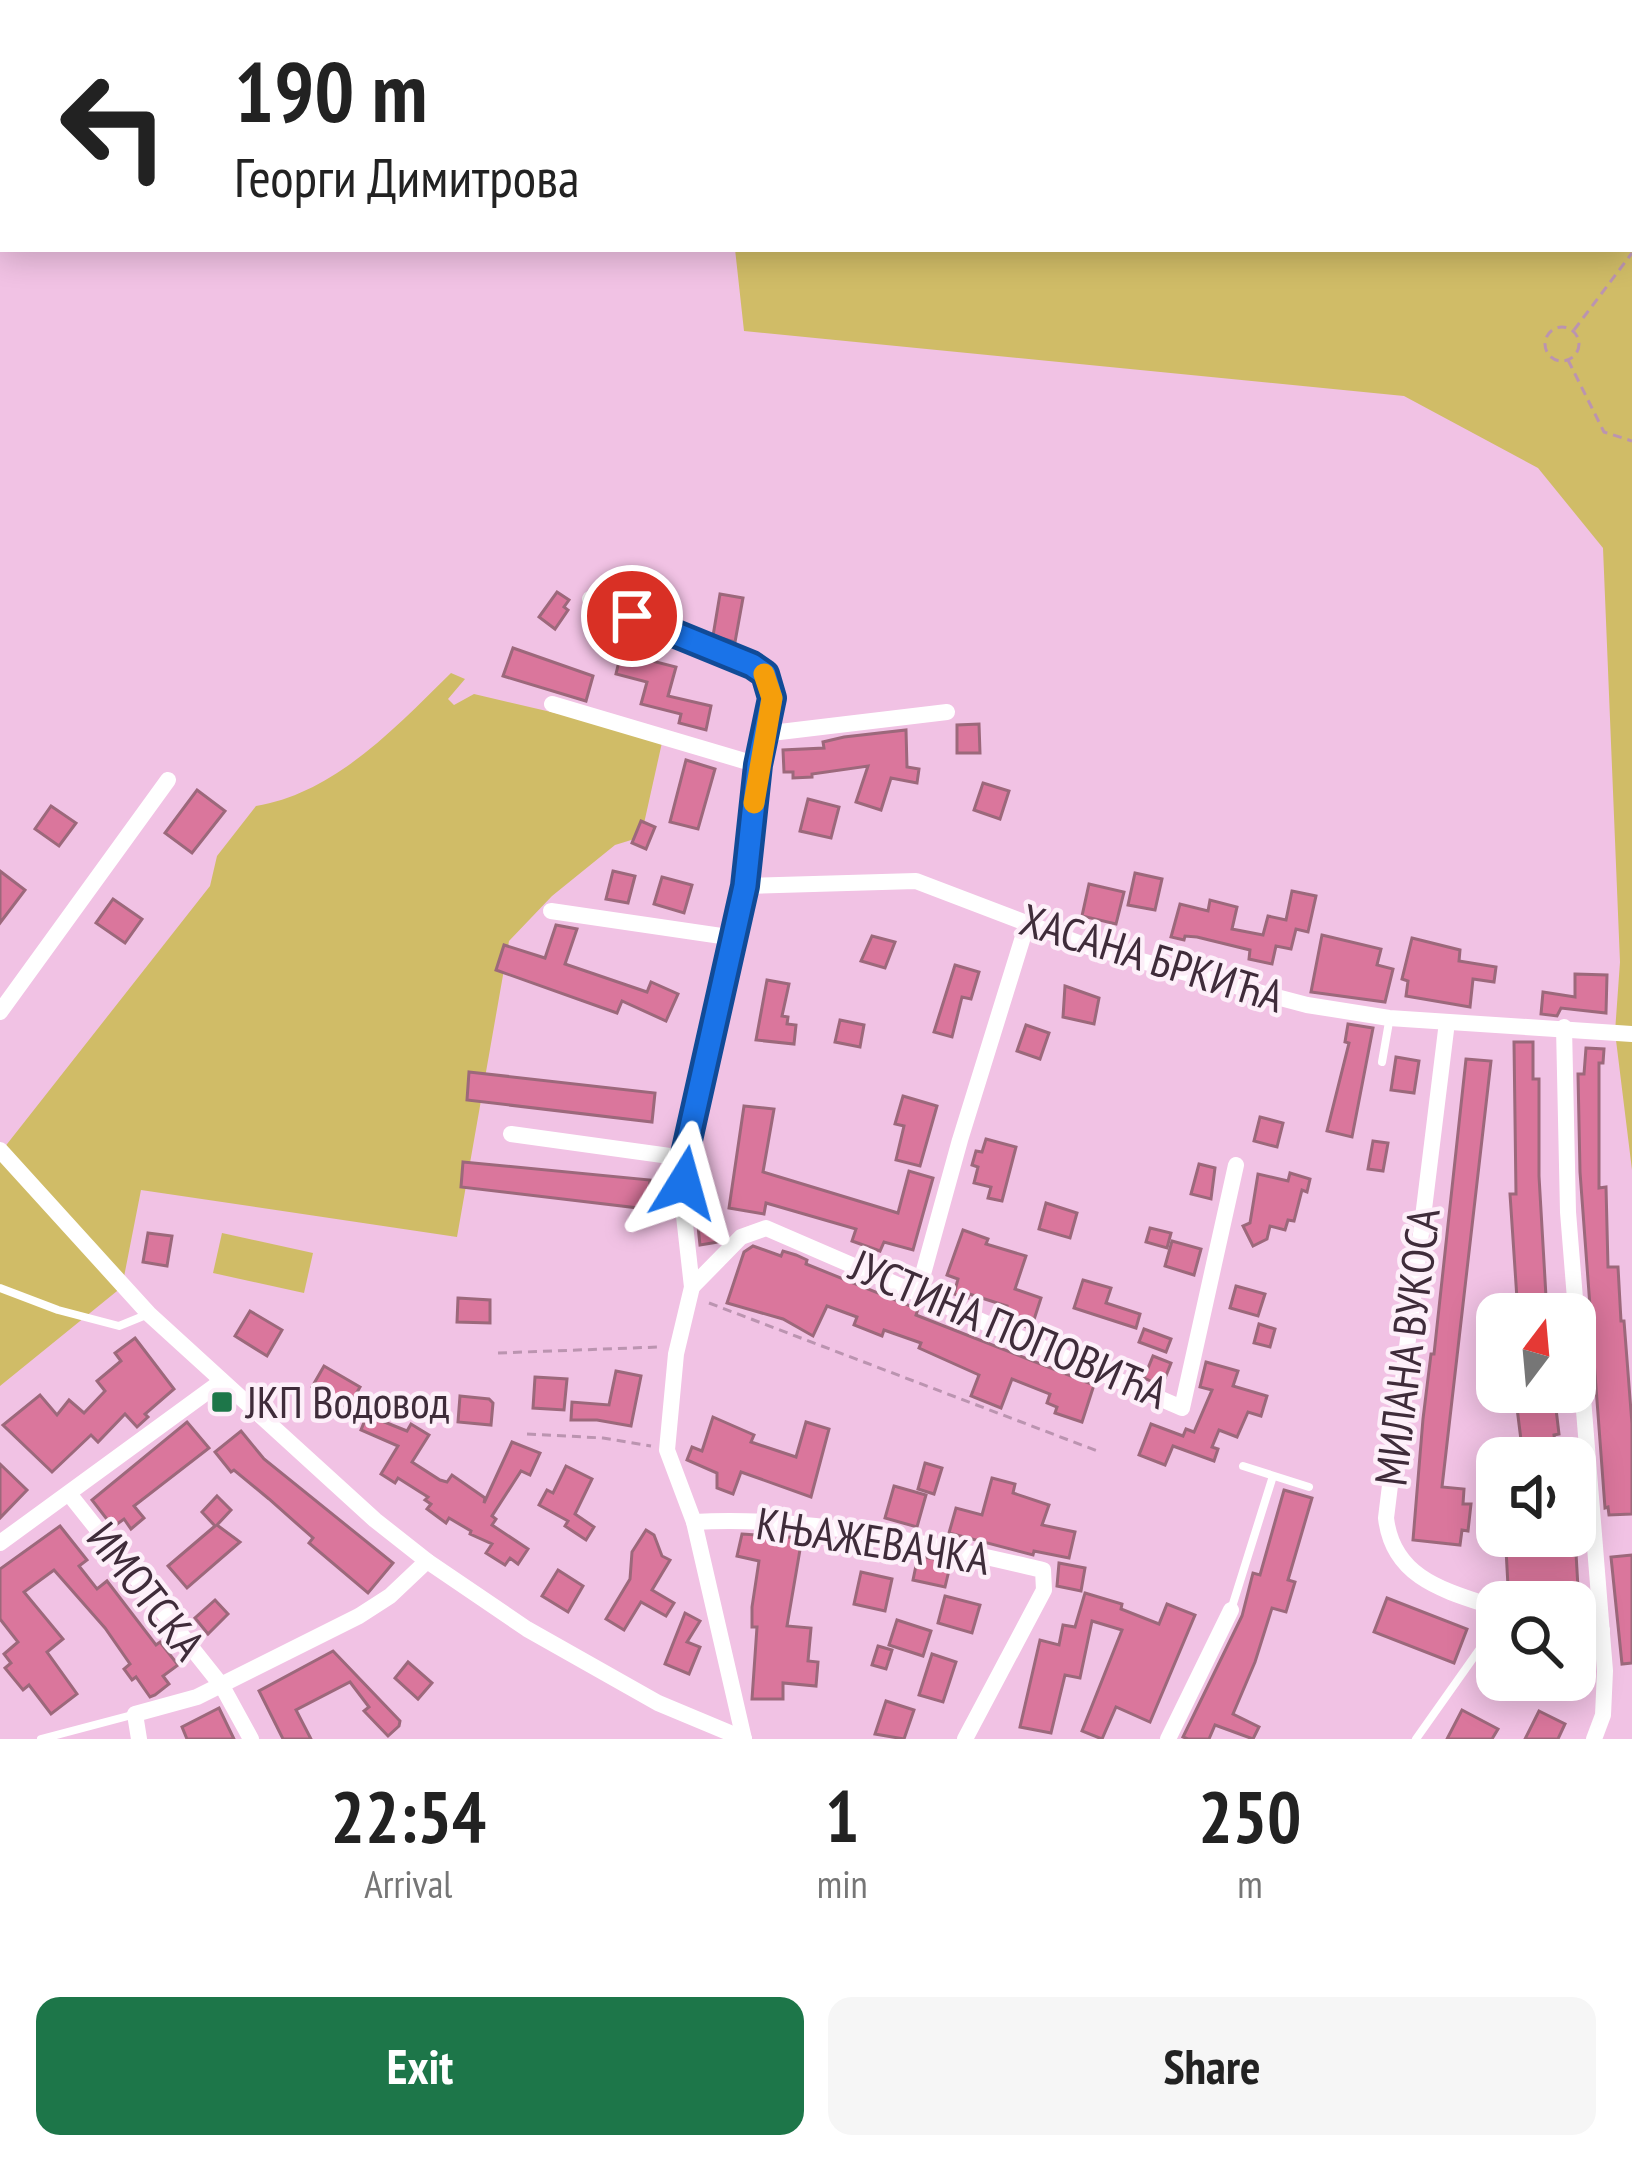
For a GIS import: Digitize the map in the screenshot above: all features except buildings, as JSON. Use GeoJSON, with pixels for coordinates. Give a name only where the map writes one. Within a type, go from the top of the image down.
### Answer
{"type":"FeatureCollection","features":[{"type":"Feature","properties":{"kind":"street"},"geometry":{"type":"LineString","coordinates":[[590,599],[752,665],[765,674],[772,698],[758,765],[745,886],[684,1158],[683,1208],[691,1292],[676,1354],[667,1450],[694,1522],[744,1739]]}},
{"type":"Feature","properties":{"kind":"street"},"geometry":{"type":"LineString","coordinates":[[552,704],[758,765]]}},
{"type":"Feature","properties":{"kind":"street"},"geometry":{"type":"LineString","coordinates":[[763,734],[947,712]]}},
{"type":"Feature","properties":{"kind":"street"},"geometry":{"type":"LineString","coordinates":[[0,1012],[169,780]]}},
{"type":"Feature","properties":{"kind":"street","name":"ХАСАНА БРКИЋА"},"geometry":{"type":"LineString","coordinates":[[745,886],[916,881],[1089,947],[1262,994],[1389,1018],[1632,1034]]}},
{"type":"Feature","properties":{"kind":"street"},"geometry":{"type":"LineString","coordinates":[[551,911],[735,938]]}},
{"type":"Feature","properties":{"kind":"street"},"geometry":{"type":"LineString","coordinates":[[918,1292],[1027,924]]}},
{"type":"Feature","properties":{"kind":"street","name":"МИЛАНА ВУКОСА"},"geometry":{"type":"LineString","coordinates":[[1447,1022],[1385,1518],[1390,1540],[1411,1573],[1476,1600]]}},
{"type":"Feature","properties":{"kind":"street"},"geometry":{"type":"LineString","coordinates":[[1564,1027],[1568,1212],[1606,1684],[1603,1715],[1594,1739]]}},
{"type":"Feature","properties":{"kind":"street"},"geometry":{"type":"LineString","coordinates":[[511,1135],[684,1158]]}},
{"type":"Feature","properties":{"kind":"street"},"geometry":{"type":"LineString","coordinates":[[0,1150],[149,1314],[374,1520],[527,1629],[658,1702],[744,1739]]}},
{"type":"Feature","properties":{"kind":"street","name":"ЈУСТИНА ПОПОВИЋА"},"geometry":{"type":"LineString","coordinates":[[691,1292],[740,1237],[766,1228],[1182,1408],[1237,1166]]}},
{"type":"Feature","properties":{"kind":"street"},"geometry":{"type":"LineString","coordinates":[[0,1543],[222,1381]]}},
{"type":"Feature","properties":{"kind":"street","name":"ИМОТСКА"},"geometry":{"type":"LineString","coordinates":[[70,1495],[222,1686],[251,1739]]}},
{"type":"Feature","properties":{"kind":"street","name":"КЊАЖЕВАЧКА"},"geometry":{"type":"LineString","coordinates":[[694,1522],[739,1520],[894,1539],[1043,1570],[1045,1590],[965,1739]]}},
{"type":"Feature","properties":{"kind":"street"},"geometry":{"type":"LineString","coordinates":[[139,1739],[134,1714],[164,1709],[222,1686],[359,1616],[390,1596],[427,1561]]}},
{"type":"Feature","properties":{"kind":"street"},"geometry":{"type":"LineString","coordinates":[[1168,1739],[1231,1610]]}},
{"type":"Feature","properties":{"kind":"street"},"geometry":{"type":"LineString","coordinates":[[1596,1629],[1602,1630]]}},
{"type":"Feature","properties":{"kind":"lane"},"geometry":{"type":"LineString","coordinates":[[1382,1061],[1389,1018]]}},
{"type":"Feature","properties":{"kind":"lane"},"geometry":{"type":"LineString","coordinates":[[0,1288],[119,1326],[149,1314]]}},
{"type":"Feature","properties":{"kind":"lane"},"geometry":{"type":"LineString","coordinates":[[1244,1466],[1309,1487]]}},
{"type":"Feature","properties":{"kind":"lane"},"geometry":{"type":"LineString","coordinates":[[1231,1610],[1273,1476]]}},
{"type":"Feature","properties":{"kind":"lane"},"geometry":{"type":"LineString","coordinates":[[1416,1739],[1476,1654]]}},
{"type":"Feature","properties":{"kind":"lane"},"geometry":{"type":"LineString","coordinates":[[41,1739],[134,1714]]}},
{"type":"Feature","properties":{"kind":"path"},"geometry":{"type":"LineString","coordinates":[[1573,331],[1632,253]]}},
{"type":"Feature","properties":{"kind":"path"},"geometry":{"type":"LineString","coordinates":[[1568,360],[1552,358],[1545,349],[1545,338],[1557,327],[1573,331]]}},
{"type":"Feature","properties":{"kind":"path"},"geometry":{"type":"LineString","coordinates":[[1568,360],[1579,347],[1573,331]]}},
{"type":"Feature","properties":{"kind":"path"},"geometry":{"type":"LineString","coordinates":[[1568,360],[1604,432],[1632,442]]}},
{"type":"Feature","properties":{"kind":"path"},"geometry":{"type":"LineString","coordinates":[[691,1292],[1100,1452]]}},
{"type":"Feature","properties":{"kind":"path"},"geometry":{"type":"LineString","coordinates":[[498,1353],[658,1347],[676,1354]]}},
{"type":"Feature","properties":{"kind":"path"},"geometry":{"type":"LineString","coordinates":[[527,1434],[603,1438],[667,1450]]}},
{"type":"Feature","properties":{"kind":"shaded area"},"geometry":{"type":"Polygon","coordinates":[[[735,252],[1632,252],[1632,1170],[1615,1032],[1620,962],[1603,548],[1538,468],[1404,396],[744,331],[735,252]]]}},
{"type":"Feature","properties":{"kind":"shaded area"},"geometry":{"type":"Polygon","coordinates":[[[451,673],[465,679],[448,699],[454,705],[474,694],[663,738],[641,837],[615,845],[552,896],[509,941],[457,1237],[141,1190],[122,1287],[0,1386],[0,1153],[210,886],[217,856],[256,806],[285,799],[338,772],[386,735],[451,673]]]}},
{"type":"Feature","properties":{"kind":"shaded area"},"geometry":{"type":"Polygon","coordinates":[[[222,1233],[313,1253],[304,1293],[213,1273],[222,1233]]]}},
{"type":"Feature","properties":{"kind":"slow traffic"},"geometry":{"type":"LineString","coordinates":[[754,803],[772,698],[764,674]]}},
{"type":"Feature","properties":{"kind":"place","name":"ЈКП Водовод"},"geometry":{"type":"Point","coordinates":[222,1402]}},
{"type":"Feature","properties":{"kind":"route"},"geometry":{"type":"LineString","coordinates":[[632,616],[752,665],[765,674],[772,698],[758,765],[745,886],[684,1158],[684,1183]]}}]}
